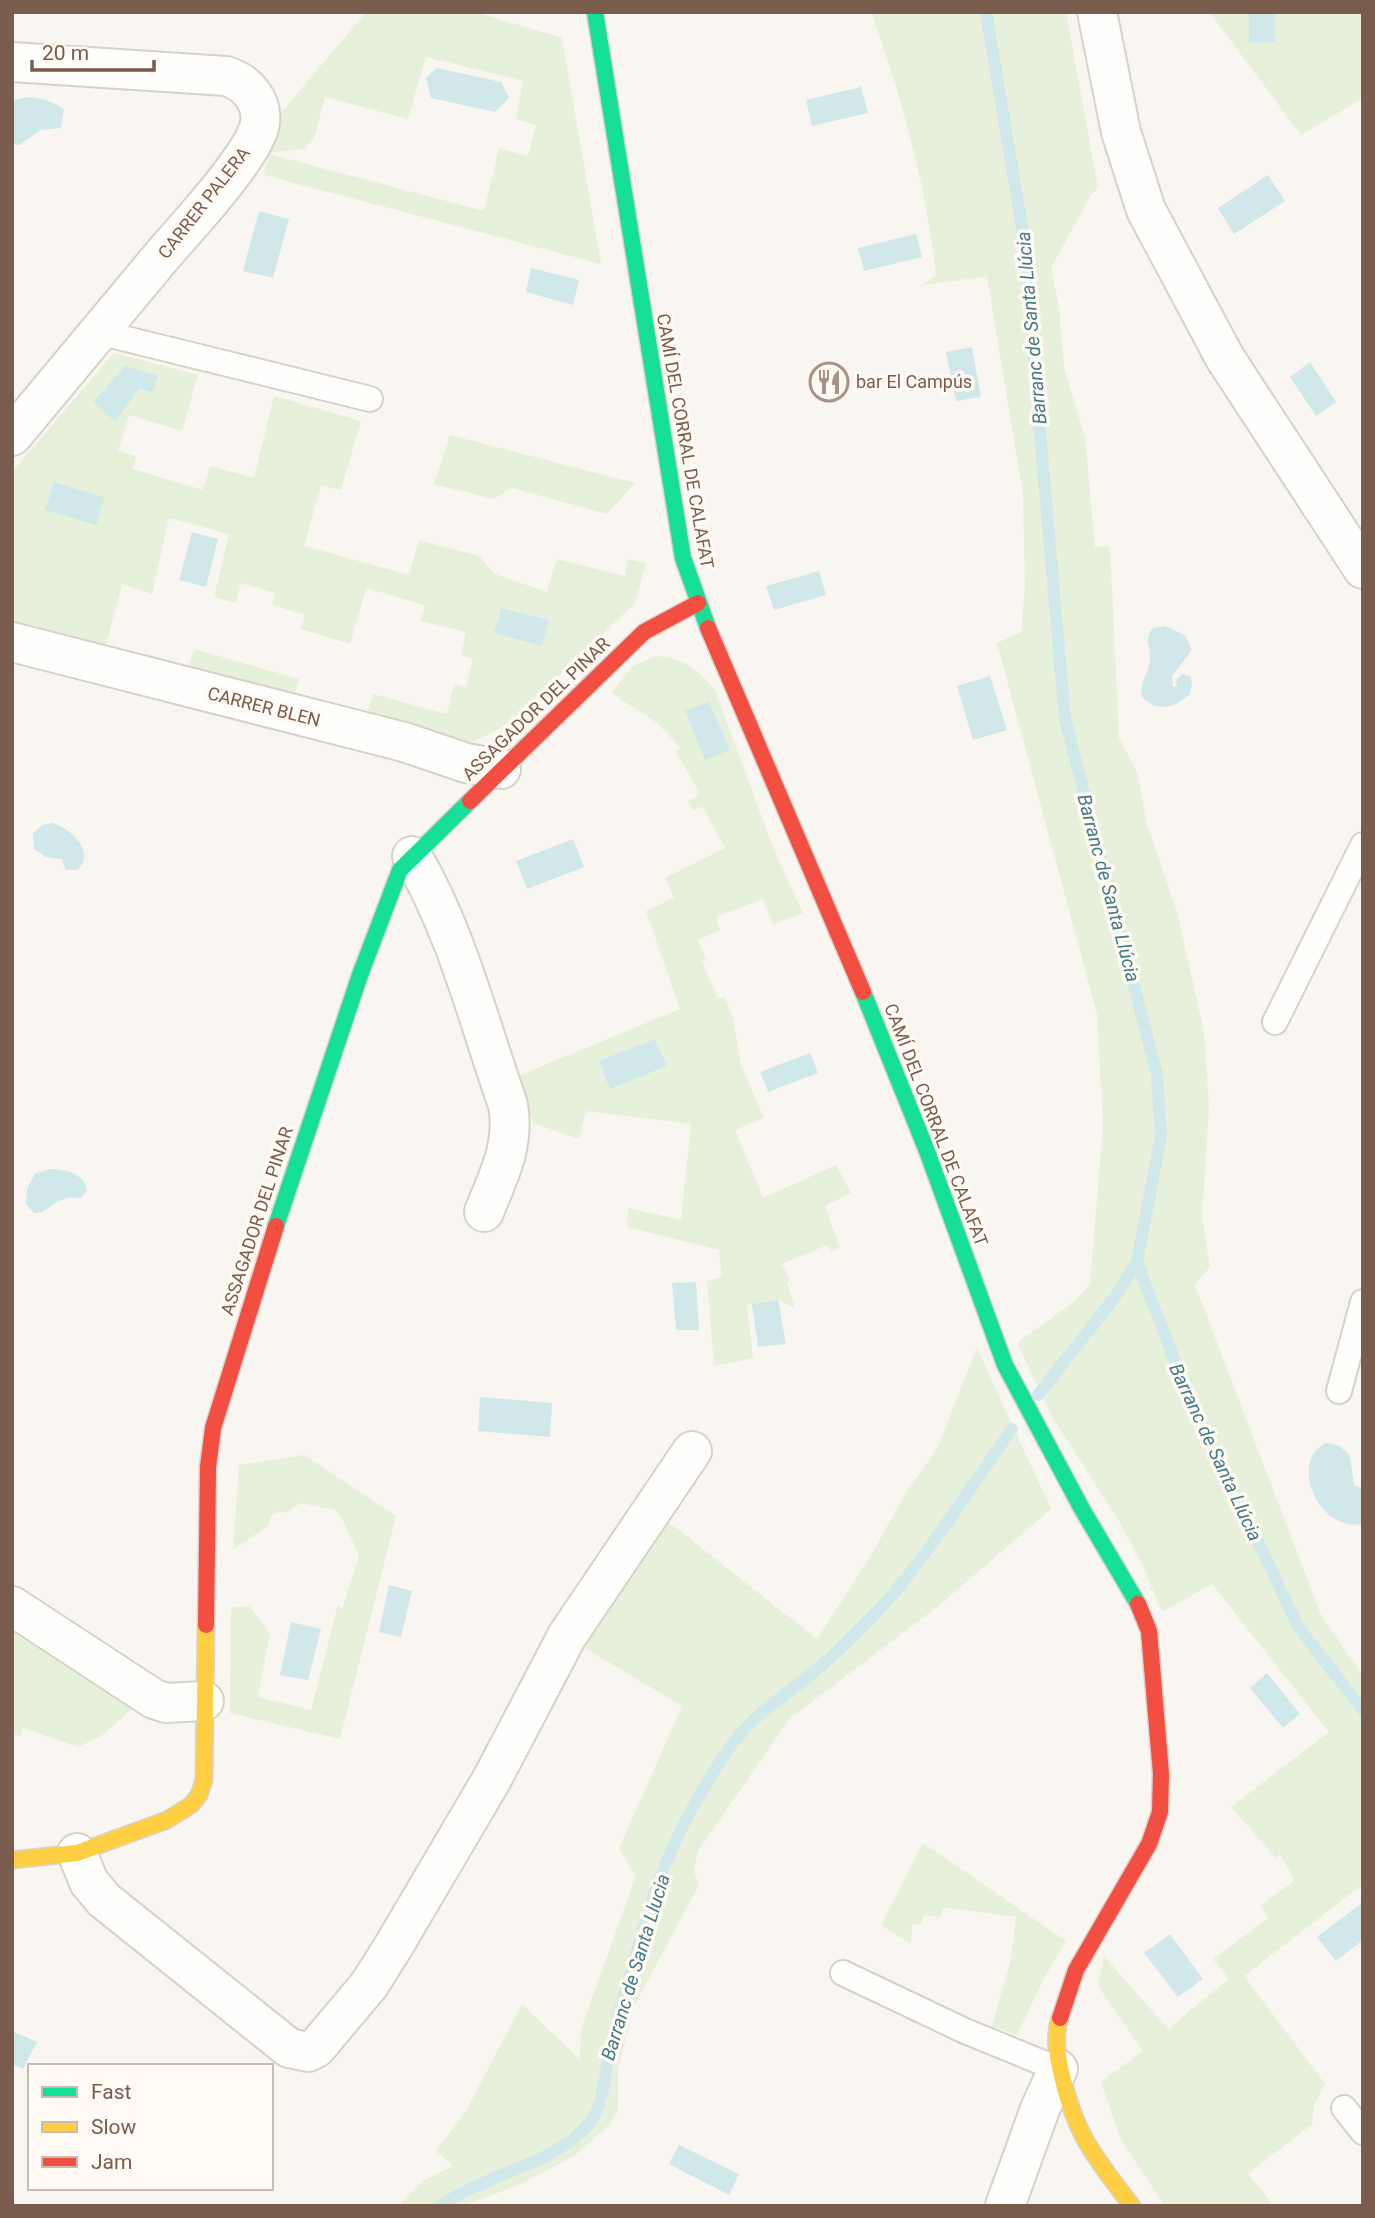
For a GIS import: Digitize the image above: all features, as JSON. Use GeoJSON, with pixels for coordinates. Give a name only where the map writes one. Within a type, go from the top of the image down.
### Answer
{"type":"FeatureCollection","features":[{"type":"Feature","properties":{"kind":"street","name":"CAMÍ DEL CORRAL DE CALAFAT"},"geometry":{"type":"LineString","coordinates":[[595,12],[673,501],[683,558],[698,603],[853,965],[927,1151],[1005,1365],[1082,1509],[1141,1609],[1149,1631],[1161,1774],[1160,1812],[1149,1844],[1076,1970],[1058,2023],[1058,2069],[1070,2113],[1087,2147],[1132,2206]]}},
{"type":"Feature","properties":{"kind":"street"},"geometry":{"type":"LineString","coordinates":[[1097,12],[1121,132],[1146,210],[1225,358],[1361,562]]}},
{"type":"Feature","properties":{"kind":"street","name":"CARRER PALERA"},"geometry":{"type":"LineString","coordinates":[[12,62],[226,75],[239,79],[249,89],[258,104],[260,123],[253,141],[216,192],[12,436]]}},
{"type":"Feature","properties":{"kind":"street","name":"ASSAGADOR DEL PINAR"},"geometry":{"type":"LineString","coordinates":[[12,1860],[77,1853],[181,1814],[199,1795],[204,1780],[208,1467],[213,1429],[246,1314],[365,963],[400,870],[644,632],[698,603]]}},
{"type":"Feature","properties":{"kind":"street","name":"CARRER BLEN"},"geometry":{"type":"LineString","coordinates":[[17,653],[404,742],[466,763],[501,769]]}},
{"type":"Feature","properties":{"kind":"street"},"geometry":{"type":"LineString","coordinates":[[412,856],[426,879],[457,957],[508,1105],[512,1129],[509,1145],[484,1212]]}},
{"type":"Feature","properties":{"kind":"street"},"geometry":{"type":"LineString","coordinates":[[77,1853],[89,1882],[104,1900],[289,2048],[308,2052],[316,2048],[369,1985],[492,1779],[567,1636],[692,1451]]}},
{"type":"Feature","properties":{"kind":"street"},"geometry":{"type":"LineString","coordinates":[[12,1606],[154,1699],[166,1703],[204,1701]]}},
{"type":"Feature","properties":{"kind":"street"},"geometry":{"type":"LineString","coordinates":[[1005,2206],[1058,2069]]}},
{"type":"Feature","properties":{"kind":"lane"},"geometry":{"type":"LineString","coordinates":[[98,332],[370,399]]}},
{"type":"Feature","properties":{"kind":"lane"},"geometry":{"type":"LineString","coordinates":[[1275,1021],[1363,845]]}},
{"type":"Feature","properties":{"kind":"lane"},"geometry":{"type":"LineString","coordinates":[[1339,1391],[1363,1302]]}},
{"type":"Feature","properties":{"kind":"lane"},"geometry":{"type":"LineString","coordinates":[[843,1973],[965,2031],[1058,2069]]}},
{"type":"Feature","properties":{"kind":"lane"},"geometry":{"type":"LineString","coordinates":[[1344,2108],[1363,2132]]}},
{"type":"Feature","properties":{"kind":"green space"},"geometry":{"type":"Polygon","coordinates":[[[366,12],[475,12],[562,38],[601,264],[264,175],[269,154],[484,211],[499,148],[528,156],[536,125],[516,119],[523,81],[426,57],[408,119],[325,97],[314,139],[304,149],[271,152],[277,133],[274,121],[366,12]]]}},
{"type":"Feature","properties":{"kind":"green space"},"geometry":{"type":"Polygon","coordinates":[[[871,12],[1066,12],[1098,188],[1091,195],[1051,268],[1059,308],[1064,368],[1085,437],[1095,547],[1110,546],[1119,738],[1138,774],[1146,821],[1177,912],[1204,1032],[1209,1107],[1202,1217],[1210,1267],[1195,1285],[1321,1615],[1363,1676],[1363,1884],[1244,1976],[1325,2084],[1314,2106],[1312,2124],[1248,2174],[1274,2206],[1165,2206],[1121,2140],[1101,2082],[1143,2051],[1098,1986],[1104,1956],[1168,2029],[1229,1979],[1213,1959],[1268,1918],[1261,1906],[1295,1880],[1280,1855],[1276,1858],[1231,1807],[1329,1732],[1212,1584],[1162,1612],[1143,1566],[1119,1521],[1052,1417],[1017,1343],[1076,1300],[1090,1284],[1103,1125],[1097,1014],[997,643],[1021,632],[1025,588],[1023,494],[987,276],[920,286],[936,275],[932,241],[903,109],[871,12]]]}},
{"type":"Feature","properties":{"kind":"green space"},"geometry":{"type":"Polygon","coordinates":[[[1363,12],[1363,98],[1301,135],[1210,13],[1363,12]]]}},
{"type":"Feature","properties":{"kind":"green space"},"geometry":{"type":"Polygon","coordinates":[[[114,353],[198,375],[182,431],[129,415],[118,451],[136,456],[133,469],[203,490],[210,466],[254,478],[274,396],[361,421],[341,490],[321,485],[304,546],[409,575],[419,540],[479,556],[495,574],[547,592],[557,559],[625,576],[628,559],[646,563],[635,603],[507,725],[475,741],[462,742],[367,718],[373,694],[447,714],[454,684],[466,687],[473,659],[461,655],[466,632],[421,621],[425,605],[366,588],[350,644],[301,629],[305,615],[272,605],[275,593],[241,583],[236,603],[214,597],[229,534],[169,518],[152,594],[122,584],[106,646],[12,623],[12,472],[114,353]]]}},
{"type":"Feature","properties":{"kind":"green space"},"geometry":{"type":"Polygon","coordinates":[[[450,435],[635,483],[607,514],[512,488],[494,499],[434,484],[450,435]]]}},
{"type":"Feature","properties":{"kind":"green space"},"geometry":{"type":"Polygon","coordinates":[[[194,649],[299,679],[293,699],[188,670],[194,649]]]}},
{"type":"Feature","properties":{"kind":"green space"},"geometry":{"type":"Polygon","coordinates":[[[656,656],[675,659],[690,666],[715,690],[774,850],[803,913],[773,924],[763,899],[716,917],[720,930],[698,940],[706,959],[702,961],[718,999],[724,997],[733,1018],[741,1064],[764,1118],[735,1130],[763,1198],[836,1165],[851,1193],[825,1206],[840,1248],[832,1251],[827,1245],[782,1264],[790,1280],[787,1283],[795,1308],[778,1300],[747,1305],[753,1358],[714,1366],[707,1281],[722,1277],[719,1250],[627,1227],[628,1208],[681,1220],[691,1124],[586,1111],[579,1139],[533,1123],[518,1076],[680,1009],[646,911],[674,898],[665,878],[725,848],[702,806],[693,811],[688,802],[700,793],[676,752],[680,747],[656,722],[611,693],[633,666],[656,656]]]}},
{"type":"Feature","properties":{"kind":"green space"},"geometry":{"type":"Polygon","coordinates":[[[977,1348],[1051,1509],[936,1608],[790,1718],[698,1851],[694,1871],[699,1885],[633,2008],[618,2070],[618,2110],[610,2124],[574,2156],[519,2185],[462,2206],[398,2206],[423,2181],[453,2166],[436,2151],[466,2111],[522,2004],[580,2060],[581,2029],[636,1876],[619,1849],[682,1706],[585,1648],[607,1608],[666,1520],[817,1639],[870,1557],[908,1489],[937,1449],[977,1348]]]}},
{"type":"Feature","properties":{"kind":"green space"},"geometry":{"type":"Polygon","coordinates":[[[304,1455],[396,1516],[340,1739],[230,1713],[231,1608],[249,1606],[270,1634],[258,1697],[311,1710],[338,1605],[342,1609],[359,1556],[344,1522],[335,1510],[300,1503],[286,1513],[278,1511],[270,1517],[269,1525],[233,1550],[239,1465],[304,1455]]]}},
{"type":"Feature","properties":{"kind":"green space"},"geometry":{"type":"Polygon","coordinates":[[[12,1629],[132,1709],[101,1736],[78,1747],[23,1728],[20,1736],[12,1734],[12,1629]]]}},
{"type":"Feature","properties":{"kind":"green space"},"geometry":{"type":"Polygon","coordinates":[[[923,1843],[1066,1941],[1044,1978],[1017,2035],[992,2026],[1011,1959],[1016,1917],[943,1907],[941,1917],[923,1915],[921,1924],[912,1925],[911,1944],[881,1925],[923,1843]]]}},
{"type":"Feature","properties":{"kind":"water"},"geometry":{"type":"Polygon","coordinates":[[[1249,12],[1275,12],[1275,42],[1249,43],[1249,12]]]}},
{"type":"Feature","properties":{"kind":"water"},"geometry":{"type":"Polygon","coordinates":[[[437,68],[501,82],[509,98],[495,112],[431,98],[426,78],[437,68]]]}},
{"type":"Feature","properties":{"kind":"water"},"geometry":{"type":"Polygon","coordinates":[[[861,87],[868,113],[812,126],[806,100],[861,87]]]}},
{"type":"Feature","properties":{"kind":"water"},"geometry":{"type":"Polygon","coordinates":[[[28,97],[47,100],[64,109],[61,128],[40,130],[20,145],[12,144],[12,101],[28,97]]]}},
{"type":"Feature","properties":{"kind":"water"},"geometry":{"type":"Polygon","coordinates":[[[1268,175],[1285,201],[1234,234],[1218,208],[1268,175]]]}},
{"type":"Feature","properties":{"kind":"water"},"geometry":{"type":"Polygon","coordinates":[[[259,211],[289,219],[273,278],[243,271],[259,211]]]}},
{"type":"Feature","properties":{"kind":"water"},"geometry":{"type":"Polygon","coordinates":[[[916,234],[922,257],[864,271],[858,248],[916,234]]]}},
{"type":"Feature","properties":{"kind":"water"},"geometry":{"type":"Polygon","coordinates":[[[531,268],[579,280],[573,305],[526,292],[531,268]]]}},
{"type":"Feature","properties":{"kind":"water"},"geometry":{"type":"Polygon","coordinates":[[[972,347],[981,397],[956,401],[946,352],[972,347]]]}},
{"type":"Feature","properties":{"kind":"water"},"geometry":{"type":"Polygon","coordinates":[[[1310,362],[1336,402],[1316,416],[1290,377],[1310,362]]]}},
{"type":"Feature","properties":{"kind":"water"},"geometry":{"type":"Polygon","coordinates":[[[125,366],[158,376],[152,392],[140,389],[115,421],[93,402],[125,366]]]}},
{"type":"Feature","properties":{"kind":"water"},"geometry":{"type":"Polygon","coordinates":[[[54,482],[104,497],[96,525],[45,510],[54,482]]]}},
{"type":"Feature","properties":{"kind":"water"},"geometry":{"type":"Polygon","coordinates":[[[192,532],[218,539],[206,587],[179,580],[192,532]]]}},
{"type":"Feature","properties":{"kind":"water"},"geometry":{"type":"Polygon","coordinates":[[[819,571],[826,595],[774,610],[766,586],[819,571]]]}},
{"type":"Feature","properties":{"kind":"water"},"geometry":{"type":"Polygon","coordinates":[[[501,608],[549,620],[542,646],[494,633],[501,608]]]}},
{"type":"Feature","properties":{"kind":"water"},"geometry":{"type":"Polygon","coordinates":[[[1165,626],[1185,635],[1192,650],[1172,676],[1173,687],[1177,686],[1176,681],[1182,674],[1190,676],[1192,682],[1190,694],[1184,699],[1160,707],[1142,697],[1142,691],[1150,662],[1149,635],[1153,628],[1165,626]]]}},
{"type":"Feature","properties":{"kind":"water"},"geometry":{"type":"Polygon","coordinates":[[[990,676],[1007,730],[973,740],[957,686],[990,676]]]}},
{"type":"Feature","properties":{"kind":"water"},"geometry":{"type":"Polygon","coordinates":[[[709,702],[730,750],[705,760],[685,711],[709,702]]]}},
{"type":"Feature","properties":{"kind":"water"},"geometry":{"type":"Polygon","coordinates":[[[52,823],[73,835],[82,848],[83,863],[78,870],[66,870],[61,859],[46,857],[34,849],[33,834],[42,825],[52,823]]]}},
{"type":"Feature","properties":{"kind":"water"},"geometry":{"type":"Polygon","coordinates":[[[573,839],[584,867],[527,889],[516,861],[573,839]]]}},
{"type":"Feature","properties":{"kind":"water"},"geometry":{"type":"Polygon","coordinates":[[[655,1039],[667,1066],[610,1089],[599,1061],[655,1039]]]}},
{"type":"Feature","properties":{"kind":"water"},"geometry":{"type":"Polygon","coordinates":[[[810,1053],[818,1073],[768,1092],[760,1072],[810,1053]]]}},
{"type":"Feature","properties":{"kind":"water"},"geometry":{"type":"Polygon","coordinates":[[[50,1169],[68,1171],[78,1176],[87,1191],[80,1198],[64,1199],[34,1213],[26,1204],[27,1189],[35,1174],[50,1169]]]}},
{"type":"Feature","properties":{"kind":"water"},"geometry":{"type":"Polygon","coordinates":[[[696,1282],[699,1330],[676,1330],[672,1283],[696,1282]]]}},
{"type":"Feature","properties":{"kind":"water"},"geometry":{"type":"Polygon","coordinates":[[[778,1300],[786,1344],[758,1347],[752,1304],[778,1300]]]}},
{"type":"Feature","properties":{"kind":"water"},"geometry":{"type":"Polygon","coordinates":[[[480,1397],[552,1403],[550,1437],[478,1431],[480,1397]]]}},
{"type":"Feature","properties":{"kind":"water"},"geometry":{"type":"Polygon","coordinates":[[[1326,1443],[1340,1446],[1350,1456],[1354,1486],[1363,1488],[1363,1523],[1348,1524],[1334,1519],[1314,1495],[1309,1480],[1309,1465],[1314,1452],[1326,1443]]]}},
{"type":"Feature","properties":{"kind":"water"},"geometry":{"type":"Polygon","coordinates":[[[389,1585],[412,1591],[401,1637],[379,1632],[389,1585]]]}},
{"type":"Feature","properties":{"kind":"water"},"geometry":{"type":"Polygon","coordinates":[[[291,1622],[321,1629],[308,1680],[280,1675],[291,1622]]]}},
{"type":"Feature","properties":{"kind":"water"},"geometry":{"type":"Polygon","coordinates":[[[1267,1673],[1300,1714],[1283,1728],[1250,1688],[1267,1673]]]}},
{"type":"Feature","properties":{"kind":"water"},"geometry":{"type":"Polygon","coordinates":[[[1363,1902],[1363,1940],[1336,1961],[1317,1937],[1363,1902]]]}},
{"type":"Feature","properties":{"kind":"water"},"geometry":{"type":"Polygon","coordinates":[[[1170,1934],[1203,1979],[1178,1997],[1144,1953],[1170,1934]]]}},
{"type":"Feature","properties":{"kind":"water"},"geometry":{"type":"Polygon","coordinates":[[[12,2031],[37,2042],[23,2069],[12,2064],[12,2031]]]}},
{"type":"Feature","properties":{"kind":"water"},"geometry":{"type":"Polygon","coordinates":[[[679,2145],[739,2174],[729,2195],[669,2164],[679,2145]]]}},
{"type":"Feature","properties":{"kind":"waterway","name":"Barranc de Santa Llúcia"},"geometry":{"type":"LineString","coordinates":[[986,12],[1022,227],[1065,719],[1157,1075],[1161,1136],[1137,1262],[1186,1391],[1299,1628],[1363,1710]]}},
{"type":"Feature","properties":{"kind":"waterway","name":"Barranc de Santa Llucia"},"geometry":{"type":"LineString","coordinates":[[1038,1395],[1115,1297],[1137,1262]]}},
{"type":"Feature","properties":{"kind":"waterway","name":"Barranc de Santa Llucia"},"geometry":{"type":"LineString","coordinates":[[441,2206],[478,2185],[555,2151],[573,2139],[594,2117],[601,2097],[615,2028],[654,1895],[691,1810],[714,1770],[752,1722],[829,1659],[893,1594],[1012,1429]]}},
{"type":"Feature","properties":{"kind":"traffic: fast"},"geometry":{"type":"LineString","coordinates":[[595,12],[683,558],[708,628]]}},
{"type":"Feature","properties":{"kind":"traffic: fast"},"geometry":{"type":"LineString","coordinates":[[276,1226],[360,975],[400,870],[470,801]]}},
{"type":"Feature","properties":{"kind":"traffic: fast"},"geometry":{"type":"LineString","coordinates":[[863,992],[927,1151],[1005,1365],[1082,1509],[1138,1604]]}},
{"type":"Feature","properties":{"kind":"traffic: slow"},"geometry":{"type":"LineString","coordinates":[[12,1860],[77,1853],[167,1820],[191,1805],[199,1795],[204,1780],[206,1625]]}},
{"type":"Feature","properties":{"kind":"traffic: slow"},"geometry":{"type":"LineString","coordinates":[[1060,2018],[1057,2051],[1073,2112],[1088,2144],[1132,2206]]}},
{"type":"Feature","properties":{"kind":"traffic: jam"},"geometry":{"type":"LineString","coordinates":[[470,801],[644,632],[698,603]]}},
{"type":"Feature","properties":{"kind":"traffic: jam"},"geometry":{"type":"LineString","coordinates":[[708,628],[863,992]]}},
{"type":"Feature","properties":{"kind":"traffic: jam"},"geometry":{"type":"LineString","coordinates":[[206,1625],[208,1467],[213,1428],[276,1226]]}},
{"type":"Feature","properties":{"kind":"traffic: jam"},"geometry":{"type":"LineString","coordinates":[[1060,2018],[1076,1970],[1149,1844],[1160,1812],[1161,1774],[1149,1631],[1138,1604]]}},
{"type":"Feature","properties":{"kind":"place","name":"bar El Campús"},"geometry":{"type":"Point","coordinates":[829,382]}}]}
